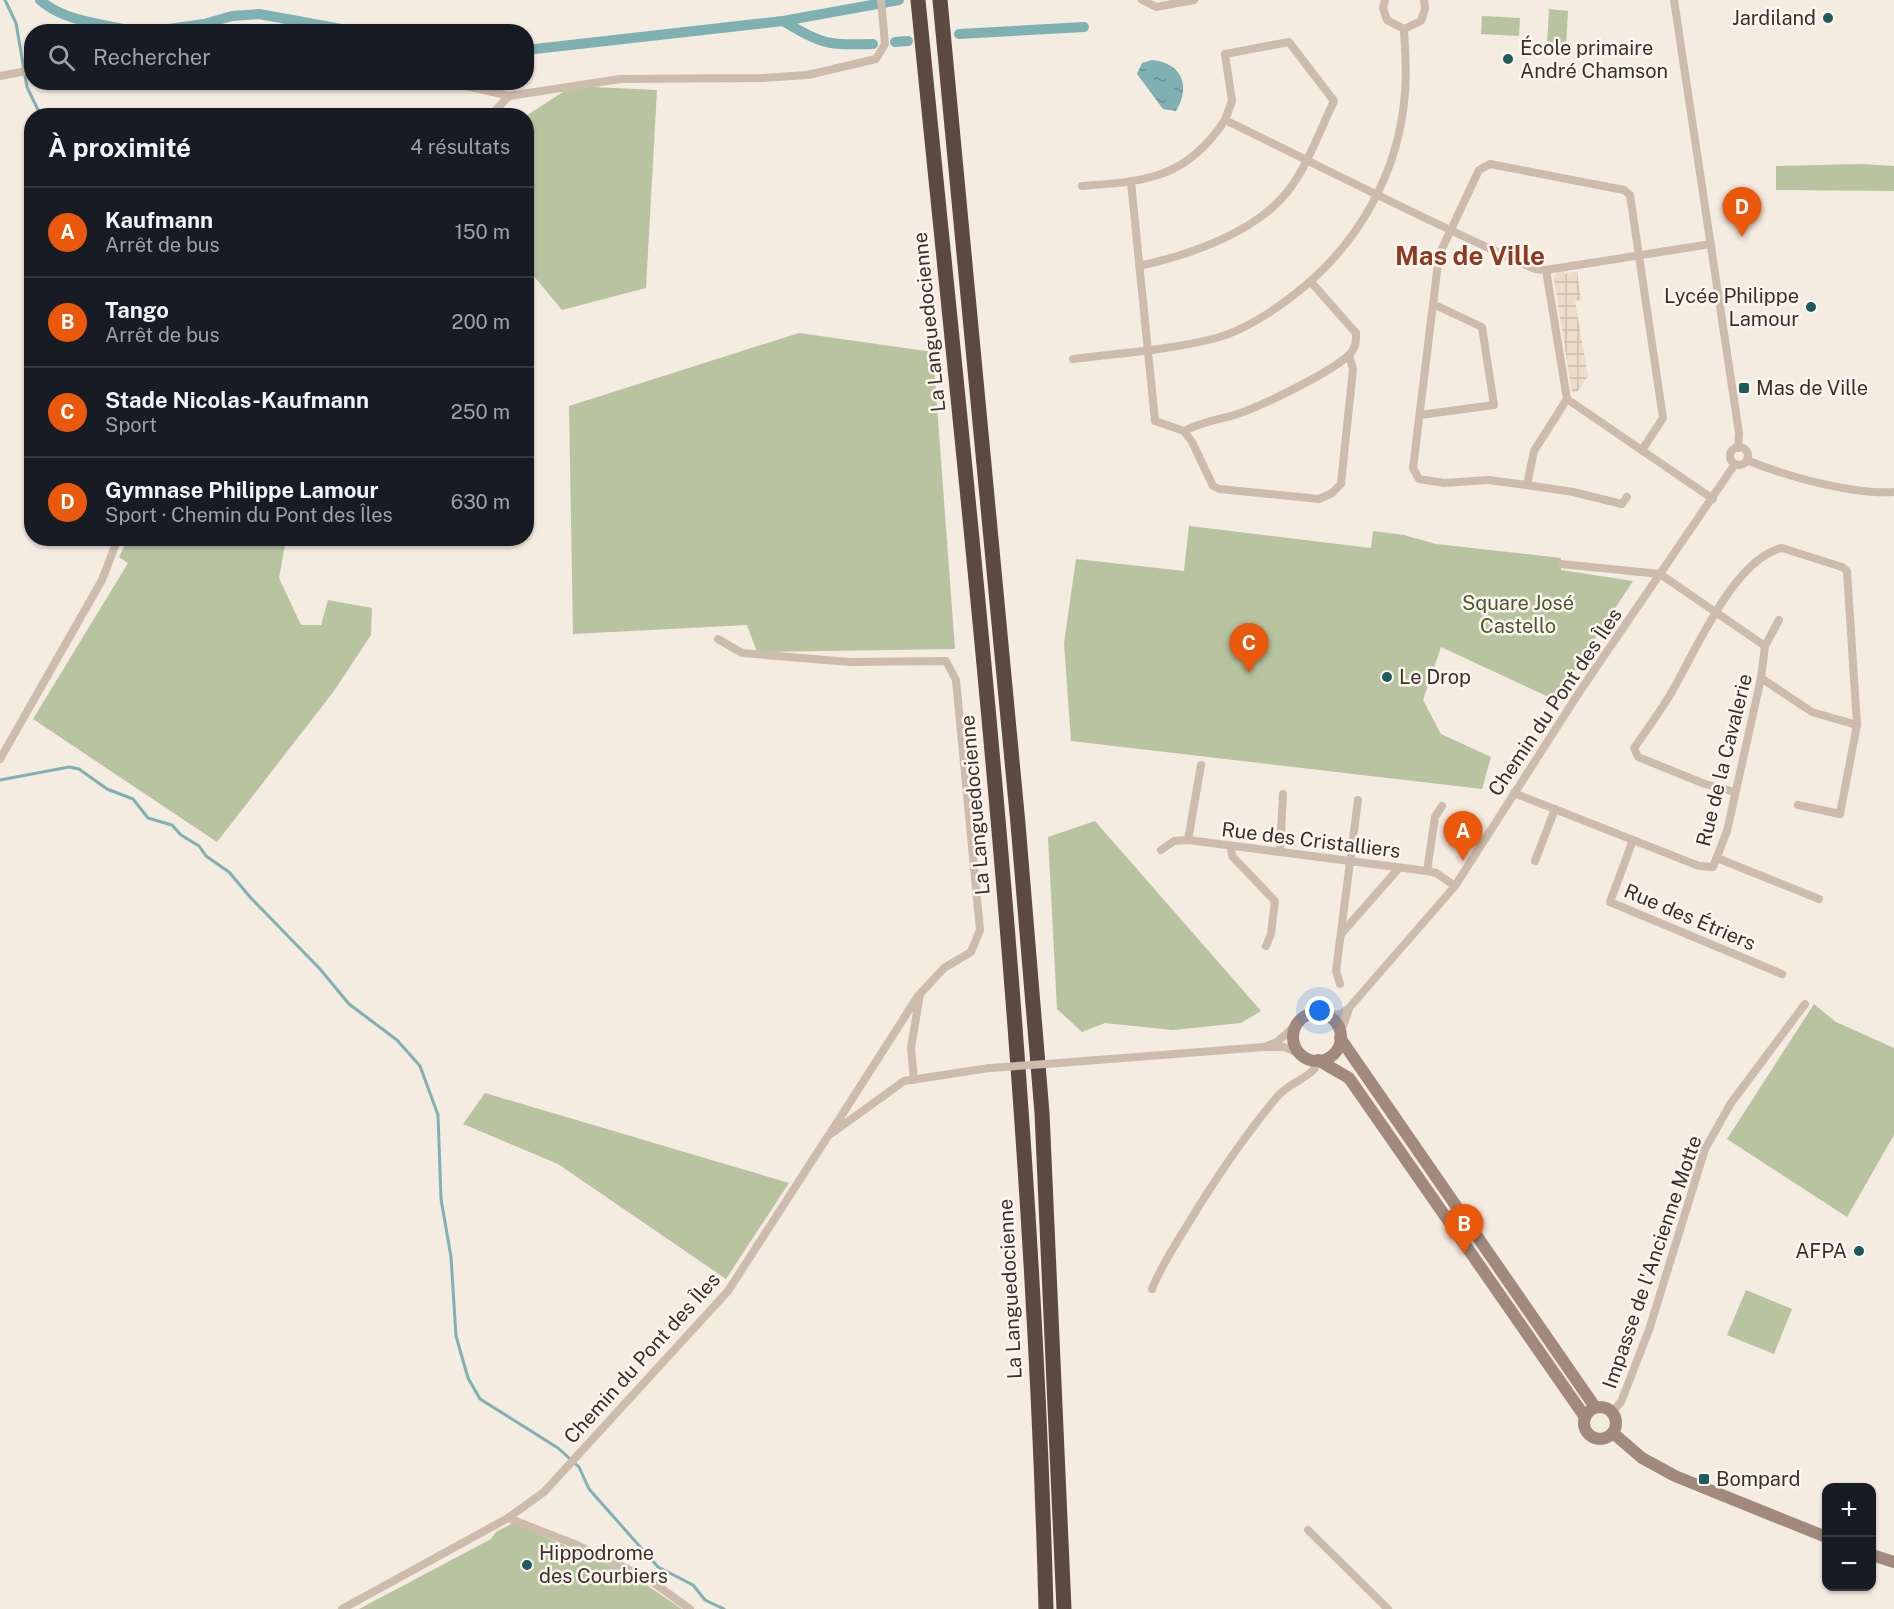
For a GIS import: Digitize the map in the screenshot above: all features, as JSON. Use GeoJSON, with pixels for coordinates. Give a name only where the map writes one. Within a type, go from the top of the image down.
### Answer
{"type":"FeatureCollection","features":[{"type":"Feature","properties":{"kind":"highway","name":"La Languedocienne"},"geometry":{"type":"LineString","coordinates":[[918,0],[978,605],[1013,1003],[1032,1278],[1046,1609]]}},
{"type":"Feature","properties":{"kind":"highway","name":"La Languedocienne"},"geometry":{"type":"LineString","coordinates":[[940,0],[1017,813],[1042,1113],[1064,1609]]}},
{"type":"Feature","properties":{"kind":"street"},"geometry":{"type":"LineString","coordinates":[[484,90],[509,96],[620,78],[762,78],[808,75],[876,59],[885,44],[881,0]]}},
{"type":"Feature","properties":{"kind":"street"},"geometry":{"type":"LineString","coordinates":[[1142,0],[1156,7],[1194,0]]}},
{"type":"Feature","properties":{"kind":"street"},"geometry":{"type":"LineString","coordinates":[[1384,0],[1383,8],[1387,20],[1404,29]]}},
{"type":"Feature","properties":{"kind":"street"},"geometry":{"type":"LineString","coordinates":[[1404,29],[1421,21],[1425,9],[1424,0]]}},
{"type":"Feature","properties":{"kind":"street","name":"Chemin du Pont des Îles"},"geometry":{"type":"LineString","coordinates":[[1340,1036],[1349,1008],[1455,886],[1514,793],[1735,464],[1731,453],[1738,448],[1739,433],[1674,0]]}},
{"type":"Feature","properties":{"kind":"street"},"geometry":{"type":"LineString","coordinates":[[1073,358],[1149,350],[1218,337],[1268,315],[1311,282],[1357,231],[1378,195],[1394,152],[1404,106],[1404,29]]}},
{"type":"Feature","properties":{"kind":"street"},"geometry":{"type":"LineString","coordinates":[[1082,186],[1131,182],[1164,174],[1184,165],[1200,153],[1224,120],[1232,101],[1225,54],[1289,42],[1334,101],[1288,191],[1263,214],[1225,238],[1182,257],[1139,266]]}},
{"type":"Feature","properties":{"kind":"street"},"geometry":{"type":"LineString","coordinates":[[0,76],[24,72]]}},
{"type":"Feature","properties":{"kind":"street"},"geometry":{"type":"LineString","coordinates":[[498,108],[509,96]]}},
{"type":"Feature","properties":{"kind":"street"},"geometry":{"type":"LineString","coordinates":[[1224,120],[1535,269],[1546,270],[1711,244]]}},
{"type":"Feature","properties":{"kind":"street"},"geometry":{"type":"LineString","coordinates":[[1627,497],[1622,504],[1573,492],[1488,480],[1444,483],[1419,478],[1413,468],[1435,305],[1439,255],[1479,170],[1490,164],[1624,190],[1630,195],[1663,418],[1642,450]]}},
{"type":"Feature","properties":{"kind":"street"},"geometry":{"type":"LineString","coordinates":[[1131,182],[1155,421],[1184,431],[1192,442],[1213,486],[1219,489],[1319,499],[1332,493],[1341,484],[1353,369],[1349,355]]}},
{"type":"Feature","properties":{"kind":"street"},"geometry":{"type":"LineString","coordinates":[[1527,485],[1534,451],[1568,399],[1546,270]]}},
{"type":"Feature","properties":{"kind":"street"},"geometry":{"type":"LineString","coordinates":[[1184,431],[1198,423],[1245,412],[1303,383],[1349,355],[1356,345],[1356,333],[1311,282]]}},
{"type":"Feature","properties":{"kind":"street"},"geometry":{"type":"LineString","coordinates":[[1420,415],[1494,405],[1482,327],[1435,305]]}},
{"type":"Feature","properties":{"kind":"street"},"geometry":{"type":"LineString","coordinates":[[1568,399],[1713,499]]}},
{"type":"Feature","properties":{"kind":"street"},"geometry":{"type":"LineString","coordinates":[[1735,464],[1741,465],[1747,459],[1747,452],[1738,448]]}},
{"type":"Feature","properties":{"kind":"street"},"geometry":{"type":"LineString","coordinates":[[1747,459],[1765,467],[1859,492],[1894,492]]}},
{"type":"Feature","properties":{"kind":"street"},"geometry":{"type":"LineString","coordinates":[[0,759],[102,580],[115,546]]}},
{"type":"Feature","properties":{"kind":"street"},"geometry":{"type":"LineString","coordinates":[[1735,792],[1705,784],[1638,757],[1634,748],[1670,694],[1716,611],[1747,570],[1775,550],[1782,548],[1842,567],[1846,571],[1857,725],[1840,814],[1798,804]]}},
{"type":"Feature","properties":{"kind":"street"},"geometry":{"type":"LineString","coordinates":[[1561,564],[1660,574],[1765,646],[1779,620]]}},
{"type":"Feature","properties":{"kind":"street"},"geometry":{"type":"LineString","coordinates":[[718,639],[742,653],[850,662],[946,661],[956,680],[980,930],[971,952],[944,968],[920,993],[828,1136]]}},
{"type":"Feature","properties":{"kind":"street","name":"Rue de la Cavalerie"},"geometry":{"type":"LineString","coordinates":[[1514,793],[1706,868],[1713,867],[1727,831],[1761,678],[1765,646]]}},
{"type":"Feature","properties":{"kind":"street"},"geometry":{"type":"LineString","coordinates":[[1761,678],[1812,712],[1857,725]]}},
{"type":"Feature","properties":{"kind":"street"},"geometry":{"type":"LineString","coordinates":[[1188,840],[1201,765]]}},
{"type":"Feature","properties":{"kind":"street"},"geometry":{"type":"LineString","coordinates":[[1280,852],[1283,794]]}},
{"type":"Feature","properties":{"kind":"street"},"geometry":{"type":"LineString","coordinates":[[1340,984],[1336,971],[1358,800]]}},
{"type":"Feature","properties":{"kind":"street"},"geometry":{"type":"LineString","coordinates":[[1427,871],[1435,817],[1442,806]]}},
{"type":"Feature","properties":{"kind":"street"},"geometry":{"type":"LineString","coordinates":[[1535,861],[1555,809]]}},
{"type":"Feature","properties":{"kind":"street","name":"Rue des Cristalliers"},"geometry":{"type":"LineString","coordinates":[[1161,850],[1174,841],[1188,840],[1427,871],[1436,873],[1455,886]]}},
{"type":"Feature","properties":{"kind":"street","name":"Rue des Étriers"},"geometry":{"type":"LineString","coordinates":[[1634,840],[1610,902],[1782,974]]}},
{"type":"Feature","properties":{"kind":"street"},"geometry":{"type":"LineString","coordinates":[[1231,846],[1232,855],[1275,901],[1271,934],[1266,946]]}},
{"type":"Feature","properties":{"kind":"street"},"geometry":{"type":"LineString","coordinates":[[1717,858],[1820,899]]}},
{"type":"Feature","properties":{"kind":"street"},"geometry":{"type":"LineString","coordinates":[[1340,934],[1399,868]]}},
{"type":"Feature","properties":{"kind":"street"},"geometry":{"type":"LineString","coordinates":[[914,1080],[911,1048],[920,993]]}},
{"type":"Feature","properties":{"kind":"street","name":"Impasse de l'Ancienne Motte"},"geometry":{"type":"LineString","coordinates":[[1612,1412],[1621,1402],[1643,1347],[1705,1149],[1731,1103],[1805,1005]]}},
{"type":"Feature","properties":{"kind":"street"},"geometry":{"type":"LineString","coordinates":[[1264,1047],[1277,1042],[1309,1014],[1341,1014],[1349,1008]]}},
{"type":"Feature","properties":{"kind":"street"},"geometry":{"type":"LineString","coordinates":[[1324,1015],[1335,1022],[1340,1036],[1595,1407]]}},
{"type":"Feature","properties":{"kind":"street"},"geometry":{"type":"LineString","coordinates":[[1296,1025],[1293,1037],[1299,1053],[1349,1078],[1556,1380],[1585,1417],[1586,1432],[1594,1439],[1605,1439],[1613,1433],[1617,1422],[1612,1412],[1604,1407],[1595,1407],[1585,1417]]}},
{"type":"Feature","properties":{"kind":"street"},"geometry":{"type":"LineString","coordinates":[[1316,1060],[1333,1054],[1340,1036]]}},
{"type":"Feature","properties":{"kind":"street","name":"Chemin du Pont des Îles"},"geometry":{"type":"LineString","coordinates":[[342,1609],[508,1518],[544,1492],[728,1291],[828,1136],[904,1082],[989,1068],[1274,1045],[1299,1053]]}},
{"type":"Feature","properties":{"kind":"street"},"geometry":{"type":"LineString","coordinates":[[1152,1289],[1159,1271],[1214,1181],[1277,1097],[1294,1081],[1312,1072],[1316,1060]]}},
{"type":"Feature","properties":{"kind":"street"},"geometry":{"type":"LineString","coordinates":[[1613,1433],[1642,1458],[1675,1476],[1822,1535]]}},
{"type":"Feature","properties":{"kind":"street"},"geometry":{"type":"LineString","coordinates":[[508,1518],[577,1545],[647,1578],[690,1609]]}},
{"type":"Feature","properties":{"kind":"street"},"geometry":{"type":"LineString","coordinates":[[1308,1530],[1388,1609]]}},
{"type":"Feature","properties":{"kind":"street"},"geometry":{"type":"LineString","coordinates":[[1876,1557],[1894,1562]]}},
{"type":"Feature","properties":{"kind":"street"},"geometry":{"type":"LineString","coordinates":[[1876,1558],[1894,1568]]}},
{"type":"Feature","properties":{"kind":"green space"},"geometry":{"type":"Polygon","coordinates":[[[1549,9],[1568,11],[1566,47],[1547,46],[1549,9]]]}},
{"type":"Feature","properties":{"kind":"green space"},"geometry":{"type":"Polygon","coordinates":[[[1482,16],[1520,18],[1519,36],[1481,34],[1482,16]]]}},
{"type":"Feature","properties":{"kind":"green space"},"geometry":{"type":"Polygon","coordinates":[[[572,86],[657,90],[646,288],[562,310],[534,276],[534,111],[572,86]]]}},
{"type":"Feature","properties":{"kind":"green space"},"geometry":{"type":"Polygon","coordinates":[[[1861,164],[1894,166],[1894,191],[1776,190],[1776,166],[1861,164]]]}},
{"type":"Feature","properties":{"kind":"green space"},"geometry":{"type":"Polygon","coordinates":[[[799,333],[933,352],[955,649],[757,652],[747,625],[573,634],[569,406],[799,333]]]}},
{"type":"Feature","properties":{"kind":"green space","name":"Square José Castello"},"geometry":{"type":"Polygon","coordinates":[[[1189,526],[1371,548],[1373,531],[1404,535],[1436,544],[1561,558],[1561,570],[1633,581],[1555,700],[1441,647],[1423,700],[1441,734],[1491,757],[1482,789],[1071,741],[1064,643],[1076,559],[1184,571],[1189,526]]]}},
{"type":"Feature","properties":{"kind":"green space"},"geometry":{"type":"Polygon","coordinates":[[[124,546],[285,546],[279,578],[301,625],[321,625],[328,600],[372,608],[371,635],[334,691],[217,842],[33,719],[128,563],[119,557],[124,546]]]}},
{"type":"Feature","properties":{"kind":"green space"},"geometry":{"type":"Polygon","coordinates":[[[1095,821],[1261,1011],[1241,1023],[1173,1030],[1105,1023],[1082,1032],[1057,1009],[1048,837],[1095,821]]]}},
{"type":"Feature","properties":{"kind":"green space"},"geometry":{"type":"Polygon","coordinates":[[[1814,1004],[1836,1022],[1894,1048],[1894,1135],[1847,1217],[1727,1139],[1814,1004]]]}},
{"type":"Feature","properties":{"kind":"green space"},"geometry":{"type":"Polygon","coordinates":[[[485,1093],[789,1183],[726,1279],[558,1164],[463,1124],[485,1093]]]}},
{"type":"Feature","properties":{"kind":"green space"},"geometry":{"type":"Polygon","coordinates":[[[1746,1290],[1792,1309],[1774,1354],[1727,1335],[1746,1290]]]}},
{"type":"Feature","properties":{"kind":"green space","name":"Hippodrome des Courbiers"},"geometry":{"type":"Polygon","coordinates":[[[513,1523],[642,1579],[642,1582],[682,1609],[359,1609],[491,1539],[496,1532],[513,1523]]]}},
{"type":"Feature","properties":{"kind":"shaded area"},"geometry":{"type":"Polygon","coordinates":[[[1564,270],[1564,274],[1577,271],[1581,300],[1575,301],[1588,376],[1577,392],[1572,393],[1554,279],[1557,272],[1564,270]]]}},
{"type":"Feature","properties":{"kind":"water"},"geometry":{"type":"Polygon","coordinates":[[[1152,60],[1171,66],[1181,77],[1183,93],[1176,111],[1163,109],[1137,74],[1142,63],[1152,60]]]}},
{"type":"Feature","properties":{"kind":"waterway"},"geometry":{"type":"LineString","coordinates":[[5,0],[16,23],[24,70]]}},
{"type":"Feature","properties":{"kind":"waterway"},"geometry":{"type":"LineString","coordinates":[[40,0],[62,14],[97,24]]}},
{"type":"Feature","properties":{"kind":"waterway"},"geometry":{"type":"LineString","coordinates":[[534,49],[783,21],[899,0]]}},
{"type":"Feature","properties":{"kind":"waterway"},"geometry":{"type":"LineString","coordinates":[[204,24],[232,16],[259,14],[314,24]]}},
{"type":"Feature","properties":{"kind":"waterway"},"geometry":{"type":"LineString","coordinates":[[783,21],[807,35],[826,42],[873,44]]}},
{"type":"Feature","properties":{"kind":"waterway"},"geometry":{"type":"LineString","coordinates":[[959,34],[1084,27]]}},
{"type":"Feature","properties":{"kind":"waterway"},"geometry":{"type":"LineString","coordinates":[[895,42],[908,41]]}},
{"type":"Feature","properties":{"kind":"waterway"},"geometry":{"type":"LineString","coordinates":[[28,90],[37,108]]}},
{"type":"Feature","properties":{"kind":"waterway"},"geometry":{"type":"LineString","coordinates":[[0,780],[69,767],[79,769],[107,789],[133,799],[148,818],[172,825],[181,835],[199,846],[206,856],[229,872],[320,969],[349,1004],[397,1040],[420,1066],[438,1115],[441,1199],[451,1257],[456,1336],[468,1378],[480,1399],[558,1448],[579,1467],[589,1489],[658,1567],[693,1585],[705,1600],[724,1609]]}},
{"type":"Feature","properties":{"kind":"place","name":"Jardiland"},"geometry":{"type":"Point","coordinates":[1828,18]}},
{"type":"Feature","properties":{"kind":"place","name":"École primaire André Chamson"},"geometry":{"type":"Point","coordinates":[1508,59]}},
{"type":"Feature","properties":{"kind":"place","name":"Gymnase Philippe Lamour"},"geometry":{"type":"Point","coordinates":[1742,237]}},
{"type":"Feature","properties":{"kind":"place","name":"Lycée Philippe Lamour"},"geometry":{"type":"Point","coordinates":[1811,307]}},
{"type":"Feature","properties":{"kind":"place","name":"Mas de Ville"},"geometry":{"type":"Point","coordinates":[1744,388]}},
{"type":"Feature","properties":{"kind":"place","name":"Stade Nicolas-Kaufmann"},"geometry":{"type":"Point","coordinates":[1249,673]}},
{"type":"Feature","properties":{"kind":"place","name":"Le Drop"},"geometry":{"type":"Point","coordinates":[1387,677]}},
{"type":"Feature","properties":{"kind":"place","name":"Kaufmann"},"geometry":{"type":"Point","coordinates":[1463,861]}},
{"type":"Feature","properties":{"kind":"place","name":"AFPA"},"geometry":{"type":"Point","coordinates":[1859,1251]}},
{"type":"Feature","properties":{"kind":"place","name":"Tango"},"geometry":{"type":"Point","coordinates":[1464,1254]}},
{"type":"Feature","properties":{"kind":"place","name":"Bompard"},"geometry":{"type":"Point","coordinates":[1704,1479]}},
{"type":"Feature","properties":{"kind":"place","name":"Hippodrome des Courbiers"},"geometry":{"type":"Point","coordinates":[527,1565]}},
{"type":"Feature","properties":{"kind":"district","name":"Mas de Ville"},"geometry":{"type":"Point","coordinates":[1470,255]}}]}
